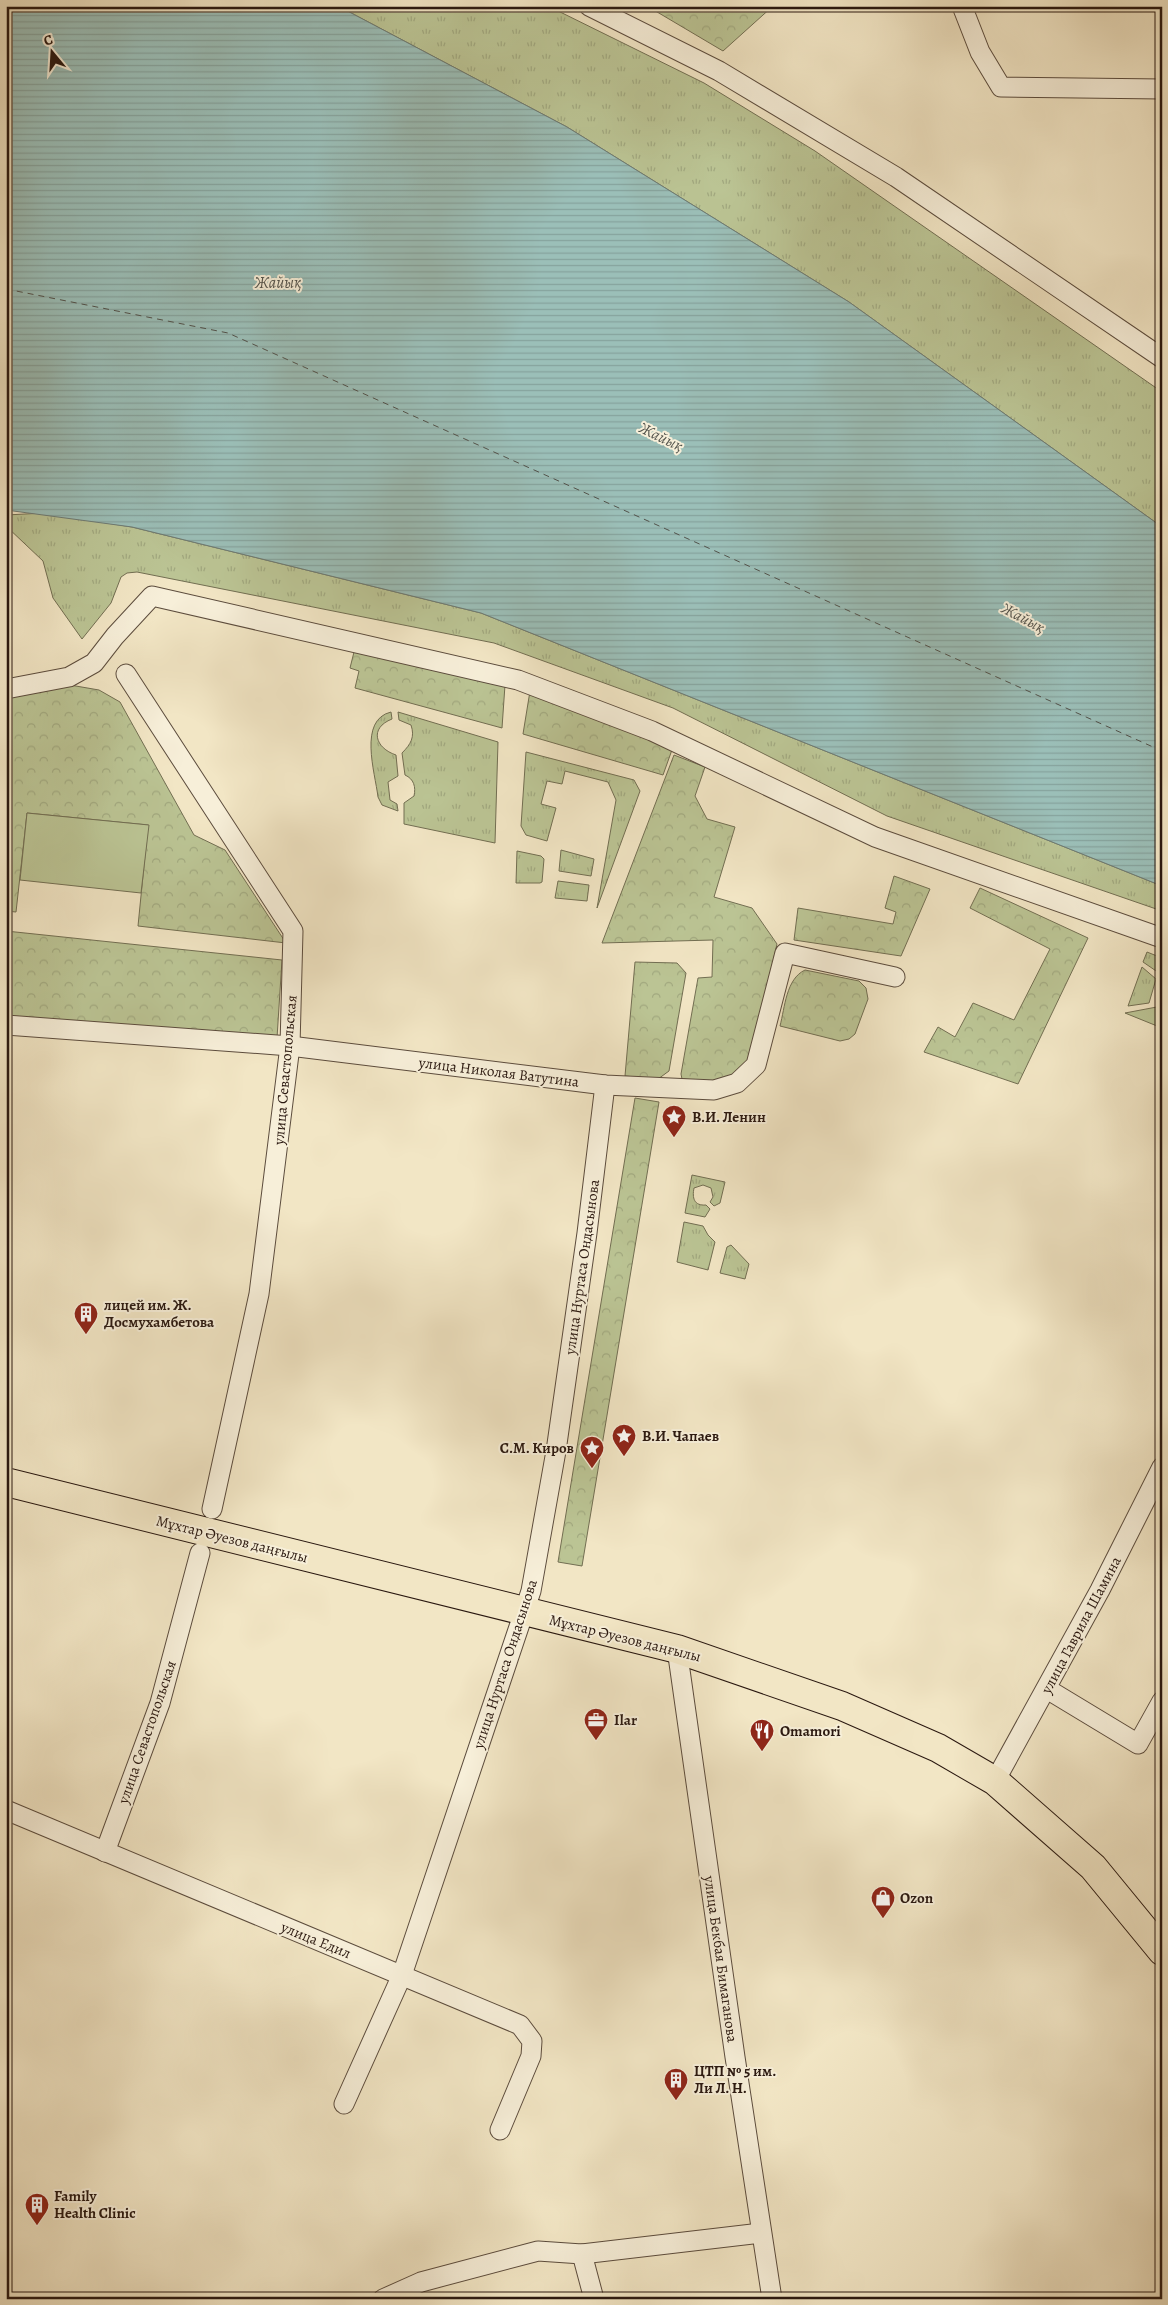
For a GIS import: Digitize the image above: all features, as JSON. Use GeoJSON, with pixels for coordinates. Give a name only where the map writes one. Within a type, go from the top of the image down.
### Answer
{"type":"FeatureCollection","features":[{"type":"Feature","properties":{"kind":"main road","name":"Мұхтар Әуезов даңғылы"},"geometry":{"type":"LineString","coordinates":[[6,1482],[677,1649],[842,1706],[938,1748],[996,1782],[1093,1867],[1162,1951]]}},
{"type":"Feature","properties":{"kind":"street"},"geometry":{"type":"LineString","coordinates":[[588,6],[719,71],[896,177],[1162,358]]}},
{"type":"Feature","properties":{"kind":"street"},"geometry":{"type":"LineString","coordinates":[[962,6],[980,52],[1001,87],[1162,89]]}},
{"type":"Feature","properties":{"kind":"street"},"geometry":{"type":"LineString","coordinates":[[6,688],[69,677],[94,663],[115,636],[152,596],[518,680],[652,731],[875,837],[1162,938]]}},
{"type":"Feature","properties":{"kind":"street","name":"улица Севастопольская"},"geometry":{"type":"LineString","coordinates":[[126,674],[293,931],[294,951],[290,1046],[259,1294],[212,1509]]}},
{"type":"Feature","properties":{"kind":"street","name":"улица Николая Ватутина"},"geometry":{"type":"LineString","coordinates":[[6,1025],[290,1046],[605,1085],[714,1090],[737,1083],[756,1065],[785,953],[895,976]]}},
{"type":"Feature","properties":{"kind":"street","name":"улица Нуртаса Ондасынова"},"geometry":{"type":"LineString","coordinates":[[344,2104],[402,1975],[531,1591],[556,1451],[587,1233],[605,1085]]}},
{"type":"Feature","properties":{"kind":"street","name":"улица Гаврила Шамина"},"geometry":{"type":"LineString","coordinates":[[996,1782],[1100,1590],[1162,1467]]}},
{"type":"Feature","properties":{"kind":"street","name":"улица Севастопольская"},"geometry":{"type":"LineString","coordinates":[[106,1852],[160,1702],[200,1553]]}},
{"type":"Feature","properties":{"kind":"street","name":"улица Бекбая Бимаганова"},"geometry":{"type":"LineString","coordinates":[[677,1649],[772,2299]]}},
{"type":"Feature","properties":{"kind":"street"},"geometry":{"type":"LineString","coordinates":[[1047,1690],[1138,1744],[1162,1701]]}},
{"type":"Feature","properties":{"kind":"street","name":"улица Едил"},"geometry":{"type":"LineString","coordinates":[[6,1810],[520,2025],[532,2041],[531,2056],[500,2130]]}},
{"type":"Feature","properties":{"kind":"street"},"geometry":{"type":"LineString","coordinates":[[383,2299],[421,2282],[538,2251],[582,2254],[761,2232]]}},
{"type":"Feature","properties":{"kind":"street"},"geometry":{"type":"LineString","coordinates":[[582,2254],[594,2299]]}},
{"type":"Feature","properties":{"kind":"green space"},"geometry":{"type":"Polygon","coordinates":[[[338,6],[548,6],[704,83],[815,151],[1162,392],[1162,527],[849,302],[567,127],[338,6]]]}},
{"type":"Feature","properties":{"kind":"green space"},"geometry":{"type":"Polygon","coordinates":[[[647,6],[773,6],[723,51],[647,6]]]}},
{"type":"Feature","properties":{"kind":"green space"},"geometry":{"type":"Polygon","coordinates":[[[44,513],[132,527],[481,613],[1162,886],[1162,911],[887,816],[673,708],[494,643],[137,572],[127,573],[121,577],[111,603],[82,639],[53,598],[43,561],[6,526],[6,515],[44,513]]]}},
{"type":"Feature","properties":{"kind":"green space"},"geometry":{"type":"Polygon","coordinates":[[[355,648],[505,685],[502,728],[355,688],[359,671],[350,668],[355,648]]]}},
{"type":"Feature","properties":{"kind":"green space"},"geometry":{"type":"Polygon","coordinates":[[[70,685],[99,690],[120,702],[194,835],[225,850],[286,943],[138,926],[148,825],[27,813],[16,912],[6,911],[6,698],[70,685]]]}},
{"type":"Feature","properties":{"kind":"green space"},"geometry":{"type":"Polygon","coordinates":[[[530,691],[673,747],[663,775],[523,734],[530,691]]]}},
{"type":"Feature","properties":{"kind":"green space"},"geometry":{"type":"Polygon","coordinates":[[[391,712],[392,719],[380,727],[378,738],[383,748],[396,755],[398,776],[388,782],[390,800],[397,804],[398,811],[382,805],[378,797],[371,748],[375,725],[381,717],[391,712]]]}},
{"type":"Feature","properties":{"kind":"green space"},"geometry":{"type":"Polygon","coordinates":[[[398,712],[498,742],[495,843],[404,824],[404,803],[414,796],[415,789],[412,781],[405,775],[402,753],[408,747],[413,733],[411,725],[399,720],[398,712]]]}},
{"type":"Feature","properties":{"kind":"green space"},"geometry":{"type":"Polygon","coordinates":[[[526,752],[634,780],[640,791],[597,908],[616,800],[608,782],[565,771],[562,784],[547,781],[541,804],[556,808],[547,841],[526,835],[521,826],[526,752]]]}},
{"type":"Feature","properties":{"kind":"green space"},"geometry":{"type":"Polygon","coordinates":[[[674,755],[705,767],[695,796],[707,819],[735,827],[714,897],[752,908],[777,944],[751,1056],[737,1073],[721,1080],[682,1079],[681,1074],[698,978],[712,977],[713,940],[602,943],[674,755]]]}},
{"type":"Feature","properties":{"kind":"green space"},"geometry":{"type":"Polygon","coordinates":[[[27,813],[149,825],[141,893],[20,880],[27,813]]]}},
{"type":"Feature","properties":{"kind":"green space"},"geometry":{"type":"Polygon","coordinates":[[[561,850],[594,859],[591,876],[559,871],[561,850]]]}},
{"type":"Feature","properties":{"kind":"green space"},"geometry":{"type":"Polygon","coordinates":[[[517,851],[541,856],[544,859],[542,882],[516,883],[517,851]]]}},
{"type":"Feature","properties":{"kind":"green space"},"geometry":{"type":"Polygon","coordinates":[[[894,876],[930,889],[901,956],[794,940],[798,908],[893,924],[896,912],[885,908],[894,876]]]}},
{"type":"Feature","properties":{"kind":"green space"},"geometry":{"type":"Polygon","coordinates":[[[558,881],[589,885],[587,901],[555,898],[558,881]]]}},
{"type":"Feature","properties":{"kind":"green space"},"geometry":{"type":"Polygon","coordinates":[[[980,888],[1088,938],[1018,1084],[924,1052],[938,1027],[955,1037],[973,1003],[1014,1020],[1050,949],[970,908],[980,888]]]}},
{"type":"Feature","properties":{"kind":"green space"},"geometry":{"type":"Polygon","coordinates":[[[6,931],[282,960],[277,1038],[6,1017],[6,931]]]}},
{"type":"Feature","properties":{"kind":"green space"},"geometry":{"type":"Polygon","coordinates":[[[1147,952],[1162,958],[1162,975],[1143,962],[1147,952]]]}},
{"type":"Feature","properties":{"kind":"green space"},"geometry":{"type":"Polygon","coordinates":[[[635,962],[677,963],[686,973],[669,1071],[658,1079],[625,1076],[635,962]]]}},
{"type":"Feature","properties":{"kind":"green space"},"geometry":{"type":"Polygon","coordinates":[[[1142,967],[1156,979],[1149,1003],[1128,1006],[1142,967]]]}},
{"type":"Feature","properties":{"kind":"green space"},"geometry":{"type":"Polygon","coordinates":[[[805,970],[859,981],[866,988],[868,999],[855,1034],[849,1039],[840,1041],[780,1026],[790,987],[799,974],[805,970]]]}},
{"type":"Feature","properties":{"kind":"green space"},"geometry":{"type":"Polygon","coordinates":[[[1162,1006],[1162,1028],[1125,1013],[1162,1006]]]}},
{"type":"Feature","properties":{"kind":"green space"},"geometry":{"type":"Polygon","coordinates":[[[635,1098],[659,1102],[582,1566],[558,1562],[635,1098]]]}},
{"type":"Feature","properties":{"kind":"green space"},"geometry":{"type":"Polygon","coordinates":[[[692,1175],[725,1182],[720,1203],[714,1206],[710,1202],[713,1197],[711,1188],[703,1185],[694,1188],[693,1195],[696,1203],[706,1205],[710,1209],[705,1217],[685,1213],[692,1175]]]}},
{"type":"Feature","properties":{"kind":"green space"},"geometry":{"type":"Polygon","coordinates":[[[684,1222],[703,1226],[715,1242],[708,1270],[677,1262],[684,1222]]]}},
{"type":"Feature","properties":{"kind":"green space"},"geometry":{"type":"Polygon","coordinates":[[[731,1245],[749,1264],[745,1279],[720,1273],[727,1247],[731,1245]]]}},
{"type":"Feature","properties":{"kind":"water","name":"Жайық"},"geometry":{"type":"Polygon","coordinates":[[[6,6],[338,6],[567,127],[849,302],[1162,527],[1162,886],[481,613],[132,527],[6,510],[6,6]]]}},
{"type":"Feature","properties":{"kind":"ferry route"},"geometry":{"type":"LineString","coordinates":[[6,289],[228,333],[1162,751]]}},
{"type":"Feature","properties":{"kind":"place","name":"В.И. Ленин"},"geometry":{"type":"Point","coordinates":[674,1138]}},
{"type":"Feature","properties":{"kind":"place","name":"лицей им. Ж. Досмухамбетова"},"geometry":{"type":"Point","coordinates":[86,1335]}},
{"type":"Feature","properties":{"kind":"place","name":"В.И. Чапаев"},"geometry":{"type":"Point","coordinates":[624,1457]}},
{"type":"Feature","properties":{"kind":"place","name":"С.М. Киров"},"geometry":{"type":"Point","coordinates":[592,1469]}},
{"type":"Feature","properties":{"kind":"place","name":"Ilar"},"geometry":{"type":"Point","coordinates":[596,1741]}},
{"type":"Feature","properties":{"kind":"place","name":"Omamori"},"geometry":{"type":"Point","coordinates":[762,1752]}},
{"type":"Feature","properties":{"kind":"place","name":"Ozon"},"geometry":{"type":"Point","coordinates":[883,1919]}},
{"type":"Feature","properties":{"kind":"place","name":"ЦТП № 5 им. Ли Л. Н."},"geometry":{"type":"Point","coordinates":[676,2101]}},
{"type":"Feature","properties":{"kind":"place","name":"Family Health Clinic"},"geometry":{"type":"Point","coordinates":[37,2226]}}]}
